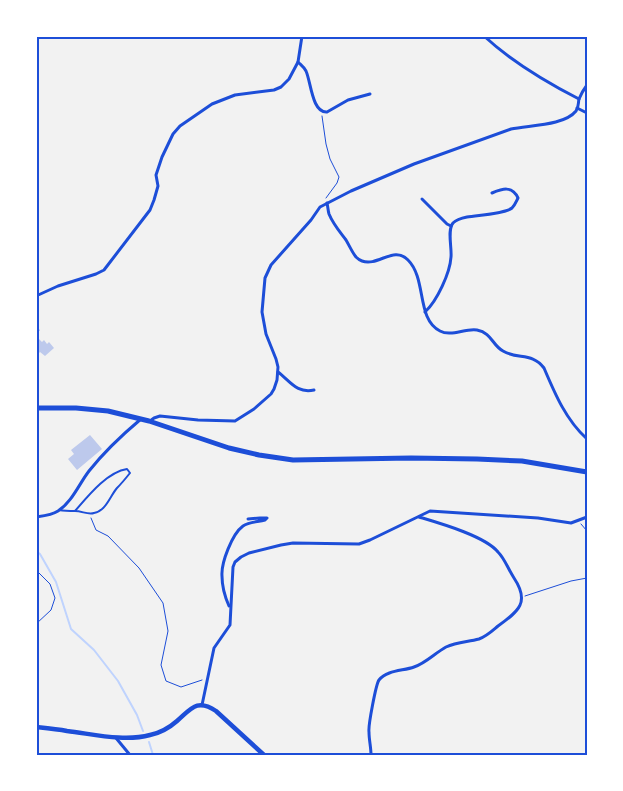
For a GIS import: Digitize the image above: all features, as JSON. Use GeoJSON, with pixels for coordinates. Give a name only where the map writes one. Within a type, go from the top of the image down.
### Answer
{"type":"FeatureCollection","features":[{"type":"Feature","properties":{"kind":"main road"},"geometry":{"type":"LineString","coordinates":[[36,408],[76,408],[108,411],[149,421],[229,448],[293,460],[477,459],[522,461],[587,472]]}},
{"type":"Feature","properties":{"kind":"street"},"geometry":{"type":"LineString","coordinates":[[36,296],[104,270],[150,210],[158,186],[156,174],[173,134],[180,126],[212,104],[235,95],[274,90],[281,87],[289,79],[298,62],[302,36]]}},
{"type":"Feature","properties":{"kind":"street"},"geometry":{"type":"LineString","coordinates":[[484,36],[501,52],[579,99]]}},
{"type":"Feature","properties":{"kind":"street"},"geometry":{"type":"LineString","coordinates":[[298,62],[306,70],[316,106],[322,112],[325,113],[348,100],[370,94]]}},
{"type":"Feature","properties":{"kind":"street"},"geometry":{"type":"LineString","coordinates":[[149,421],[160,416],[216,422],[235,421],[254,409],[271,394],[278,372],[276,359],[266,334],[262,312],[265,278],[271,265],[311,220],[320,207],[351,191],[414,164],[511,129],[522,126],[545,125],[561,120],[573,114],[587,85]]}},
{"type":"Feature","properties":{"kind":"street"},"geometry":{"type":"LineString","coordinates":[[577,108],[587,113]]}},
{"type":"Feature","properties":{"kind":"street"},"geometry":{"type":"LineString","coordinates":[[424,312],[430,306],[449,270],[451,258],[450,231],[455,221],[484,214],[505,212],[514,207],[518,198],[514,191],[506,189],[492,192]]}},
{"type":"Feature","properties":{"kind":"street"},"geometry":{"type":"LineString","coordinates":[[422,199],[451,226]]}},
{"type":"Feature","properties":{"kind":"street"},"geometry":{"type":"LineString","coordinates":[[327,203],[330,216],[356,258],[365,262],[397,254],[406,258],[416,274],[421,289],[424,312],[438,330],[449,334],[478,330],[490,337],[503,351],[536,360],[544,368],[561,406],[573,424],[587,439]]}},
{"type":"Feature","properties":{"kind":"street"},"geometry":{"type":"LineString","coordinates":[[278,372],[297,388],[304,391],[314,390]]}},
{"type":"Feature","properties":{"kind":"street"},"geometry":{"type":"LineString","coordinates":[[36,517],[54,513],[70,500],[101,457],[141,419]]}},
{"type":"Feature","properties":{"kind":"street"},"geometry":{"type":"LineString","coordinates":[[202,705],[214,648],[230,625],[233,568],[235,562],[241,557],[281,544],[359,544],[430,511],[538,518],[570,523],[587,517]]}},
{"type":"Feature","properties":{"kind":"street"},"geometry":{"type":"LineString","coordinates":[[371,755],[369,725],[376,687],[380,679],[390,673],[421,664],[446,647],[486,636],[512,616],[518,609],[522,597],[521,589],[510,573],[504,559],[495,548],[453,528],[418,517]]}},
{"type":"Feature","properties":{"kind":"street"},"geometry":{"type":"LineString","coordinates":[[230,608],[224,592],[222,576],[225,558],[232,540],[244,526],[266,520],[267,518],[248,519]]}},
{"type":"Feature","properties":{"kind":"street"},"geometry":{"type":"LineString","coordinates":[[36,727],[116,737],[148,736],[159,733],[177,721],[191,708],[202,705],[208,706],[216,712],[264,755]]}},
{"type":"Feature","properties":{"kind":"street"},"geometry":{"type":"LineString","coordinates":[[116,737],[130,755]]}},
{"type":"Feature","properties":{"kind":"lane"},"geometry":{"type":"LineString","coordinates":[[59,510],[90,514],[102,510],[130,471],[127,469],[122,470],[104,481],[94,489],[75,511]]}},
{"type":"Feature","properties":{"kind":"path"},"geometry":{"type":"LineString","coordinates":[[320,207],[337,183],[339,177],[330,159],[326,144],[322,112]]}},
{"type":"Feature","properties":{"kind":"path"},"geometry":{"type":"LineString","coordinates":[[90,514],[96,530],[108,536],[138,568],[163,603],[168,631],[161,664],[166,681],[181,687],[208,678]]}},
{"type":"Feature","properties":{"kind":"path"},"geometry":{"type":"LineString","coordinates":[[578,520],[587,531]]}},
{"type":"Feature","properties":{"kind":"path"},"geometry":{"type":"LineString","coordinates":[[36,570],[50,584],[55,598],[51,610],[36,624]]}},
{"type":"Feature","properties":{"kind":"path"},"geometry":{"type":"LineString","coordinates":[[522,597],[571,581],[587,578]]}},
{"type":"Feature","properties":{"kind":"building"},"geometry":{"type":"Polygon","coordinates":[[[36,336],[42,342],[44,340],[47,344],[49,342],[54,348],[45,356],[40,352],[36,353],[36,336]]]}},
{"type":"Feature","properties":{"kind":"building"},"geometry":{"type":"Polygon","coordinates":[[[90,435],[102,449],[77,470],[68,459],[74,454],[71,450],[90,435]]]}},
{"type":"Feature","properties":{"kind":"waterway"},"geometry":{"type":"LineString","coordinates":[[36,551],[40,554],[56,582],[71,629],[94,650],[118,681],[137,715],[143,731]]}},
{"type":"Feature","properties":{"kind":"waterway"},"geometry":{"type":"LineString","coordinates":[[149,742],[153,755]]}}]}
